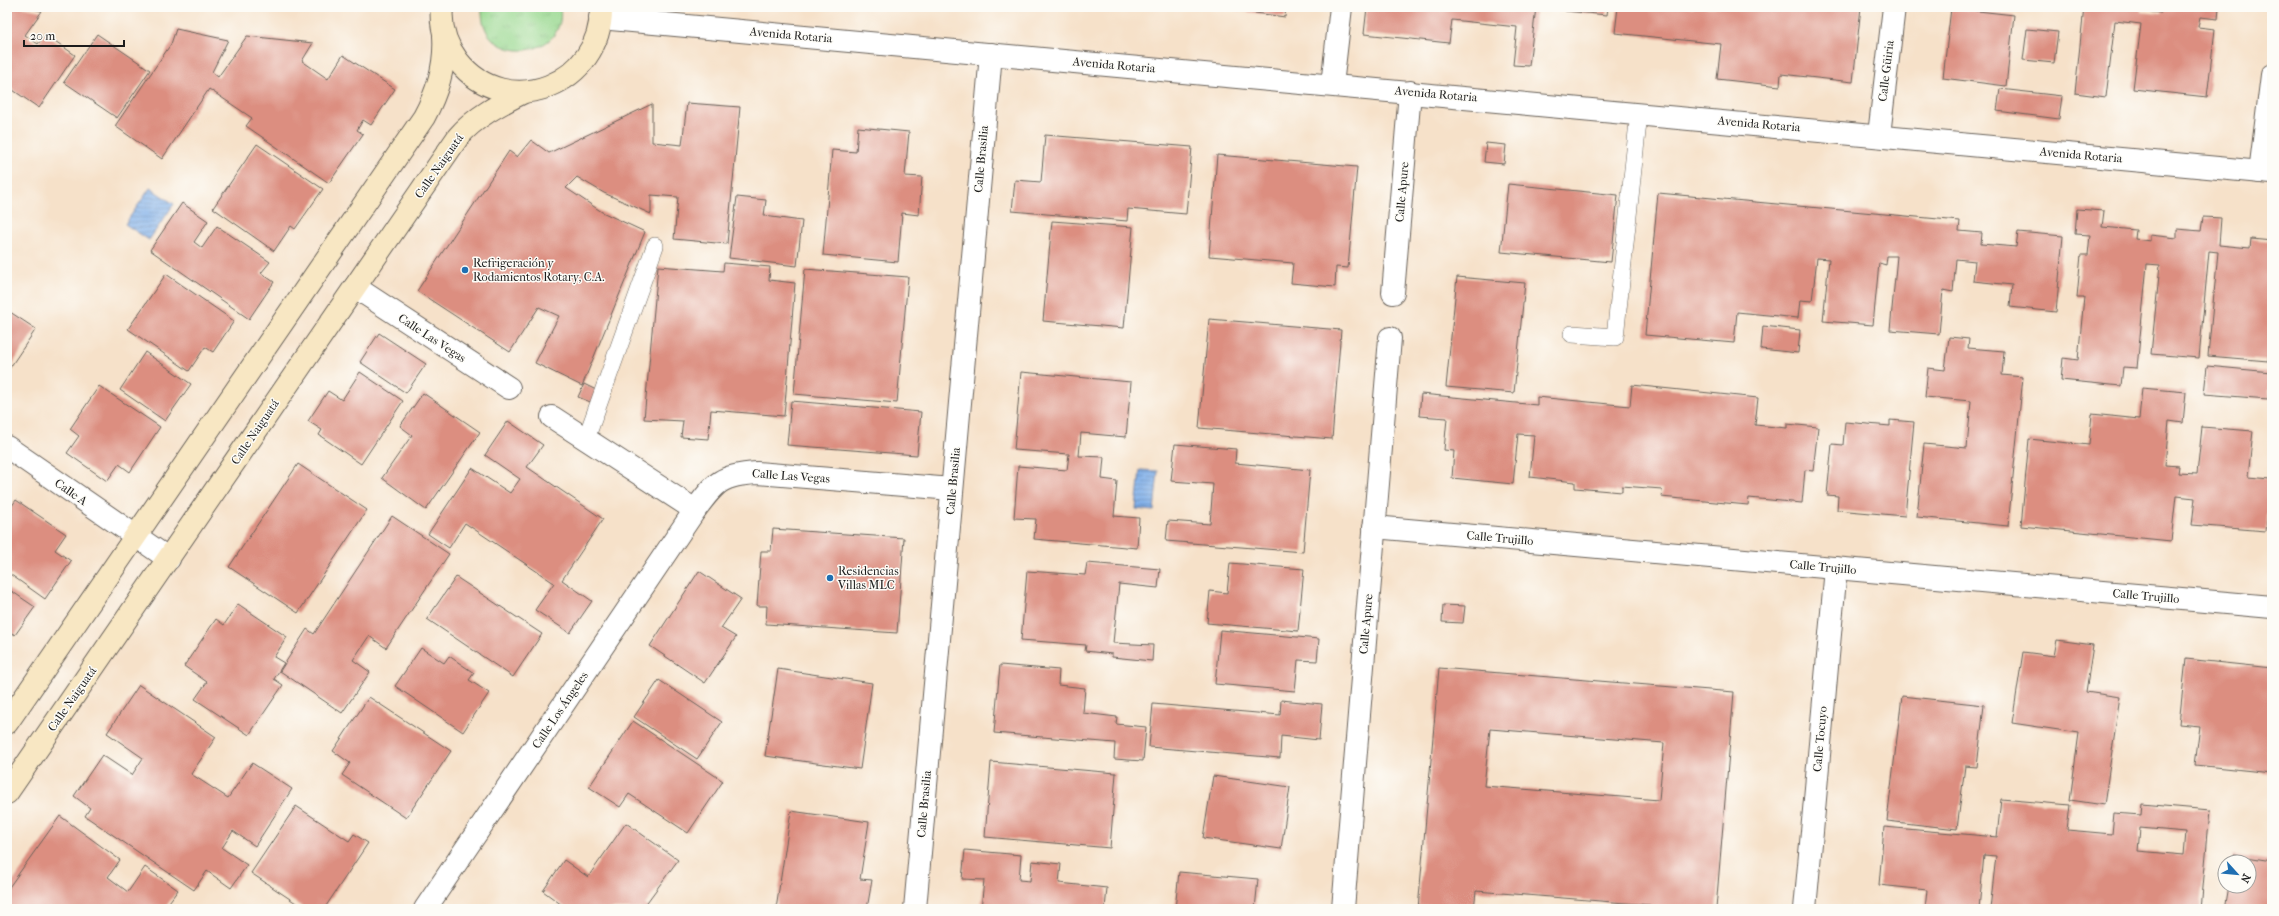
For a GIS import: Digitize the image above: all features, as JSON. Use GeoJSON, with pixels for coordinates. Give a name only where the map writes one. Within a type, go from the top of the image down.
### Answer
{"type":"FeatureCollection","features":[{"type":"Feature","properties":{"kind":"street"},"geometry":{"type":"LineString","coordinates":[[7,723],[424,117],[439,83],[445,51],[442,7]]}},
{"type":"Feature","properties":{"kind":"street"},"geometry":{"type":"LineString","coordinates":[[1332,85],[1341,7]]}},
{"type":"Feature","properties":{"kind":"street","name":"Calle Güiria"},"geometry":{"type":"LineString","coordinates":[[1879,135],[1894,7]]}},
{"type":"Feature","properties":{"kind":"street"},"geometry":{"type":"LineString","coordinates":[[444,36],[453,55],[466,71],[484,83],[503,90],[524,92],[544,88],[564,80],[580,66],[592,49],[599,30],[601,12]]}},
{"type":"Feature","properties":{"kind":"street","name":"Avenida Rotaria"},"geometry":{"type":"LineString","coordinates":[[601,12],[991,54],[2266,172]]}},
{"type":"Feature","properties":{"kind":"street","name":"Calle Brasilia"},"geometry":{"type":"LineString","coordinates":[[915,909],[991,54]]}},
{"type":"Feature","properties":{"kind":"street"},"geometry":{"type":"LineString","coordinates":[[2266,172],[2272,75]]}},
{"type":"Feature","properties":{"kind":"street","name":"Calle Naiguatá"},"geometry":{"type":"LineString","coordinates":[[7,793],[466,128],[504,102],[524,92]]}},
{"type":"Feature","properties":{"kind":"street","name":"Calle Apure"},"geometry":{"type":"LineString","coordinates":[[1393,293],[1410,92]]}},
{"type":"Feature","properties":{"kind":"street","name":"Calle Las Vegas"},"geometry":{"type":"LineString","coordinates":[[355,287],[509,388]]}},
{"type":"Feature","properties":{"kind":"street","name":"Calle Apure"},"geometry":{"type":"LineString","coordinates":[[1343,909],[1390,338]]}},
{"type":"Feature","properties":{"kind":"street"},"geometry":{"type":"LineString","coordinates":[[552,417],[695,510]]}},
{"type":"Feature","properties":{"kind":"street","name":"Calle A"},"geometry":{"type":"LineString","coordinates":[[7,447],[169,559]]}},
{"type":"Feature","properties":{"kind":"street","name":"Calle Las Vegas"},"geometry":{"type":"LineString","coordinates":[[695,510],[720,480],[742,474],[757,473],[952,489]]}},
{"type":"Feature","properties":{"kind":"street","name":"Calle Los Ángeles"},"geometry":{"type":"LineString","coordinates":[[425,909],[695,510]]}},
{"type":"Feature","properties":{"kind":"street","name":"Calle Trujillo"},"geometry":{"type":"LineString","coordinates":[[1374,527],[2272,607]]}},
{"type":"Feature","properties":{"kind":"street","name":"Calle Tocuyo"},"geometry":{"type":"LineString","coordinates":[[1804,909],[1836,568]]}},
{"type":"Feature","properties":{"kind":"lane"},"geometry":{"type":"LineString","coordinates":[[1572,334],[1615,337],[1639,113]]}},
{"type":"Feature","properties":{"kind":"lane"},"geometry":{"type":"LineString","coordinates":[[586,439],[655,246]]}},
{"type":"Feature","properties":{"kind":"green space"},"geometry":{"type":"Polygon","coordinates":[[[482,7],[560,7],[559,25],[551,38],[538,47],[523,50],[507,48],[494,40],[485,27],[482,7]]]}},
{"type":"Feature","properties":{"kind":"water"},"geometry":{"type":"Polygon","coordinates":[[[150,188],[174,204],[149,240],[125,224],[150,188]]]}},
{"type":"Feature","properties":{"kind":"water"},"geometry":{"type":"Polygon","coordinates":[[[1140,470],[1158,471],[1154,511],[1136,509],[1140,470]]]}},
{"type":"Feature","properties":{"kind":"building"},"geometry":{"type":"Polygon","coordinates":[[[7,7],[22,7],[42,11],[25,35],[38,44],[45,34],[75,55],[39,108],[7,86],[7,7]]]}},
{"type":"Feature","properties":{"kind":"building"},"geometry":{"type":"Polygon","coordinates":[[[1211,7],[1286,7],[1285,17],[1211,7]]]}},
{"type":"Feature","properties":{"kind":"building"},"geometry":{"type":"Polygon","coordinates":[[[1367,7],[1536,7],[1529,66],[1513,65],[1517,27],[1452,20],[1449,43],[1364,34],[1367,7]]]}},
{"type":"Feature","properties":{"kind":"building"},"geometry":{"type":"Polygon","coordinates":[[[1565,7],[1608,7],[1607,15],[1565,11],[1565,7]]]}},
{"type":"Feature","properties":{"kind":"building"},"geometry":{"type":"Polygon","coordinates":[[[1618,7],[1861,7],[1853,82],[1781,74],[1780,86],[1717,79],[1721,44],[1615,33],[1618,7]]]}},
{"type":"Feature","properties":{"kind":"building"},"geometry":{"type":"Polygon","coordinates":[[[2084,7],[2142,7],[2142,11],[2161,13],[2162,7],[2219,7],[2218,19],[2200,17],[2198,27],[2215,29],[2207,97],[2133,89],[2141,24],[2115,21],[2106,97],[2075,93],[2084,7]]]}},
{"type":"Feature","properties":{"kind":"building"},"geometry":{"type":"Polygon","coordinates":[[[1951,8],[2014,15],[2006,86],[1943,78],[1951,8]]]}},
{"type":"Feature","properties":{"kind":"building"},"geometry":{"type":"Polygon","coordinates":[[[176,29],[228,40],[212,72],[218,77],[247,36],[313,43],[302,61],[328,79],[343,55],[395,89],[371,125],[363,120],[357,130],[363,134],[329,183],[246,126],[252,118],[209,89],[162,159],[115,126],[171,44],[176,29]]]}},
{"type":"Feature","properties":{"kind":"building"},"geometry":{"type":"Polygon","coordinates":[[[2027,29],[2058,32],[2054,63],[2023,60],[2027,29]]]}},
{"type":"Feature","properties":{"kind":"building"},"geometry":{"type":"Polygon","coordinates":[[[97,34],[150,70],[117,118],[64,82],[97,34]]]}},
{"type":"Feature","properties":{"kind":"building"},"geometry":{"type":"Polygon","coordinates":[[[2000,89],[2062,96],[2059,119],[1997,111],[2000,89]]]}},
{"type":"Feature","properties":{"kind":"building"},"geometry":{"type":"Polygon","coordinates":[[[687,103],[740,107],[727,244],[674,239],[678,197],[651,195],[651,214],[604,193],[577,177],[566,188],[602,212],[645,232],[582,386],[535,363],[559,316],[539,307],[510,352],[417,291],[509,151],[517,157],[531,140],[549,153],[652,104],[652,142],[682,145],[687,103]]]}},
{"type":"Feature","properties":{"kind":"building"},"geometry":{"type":"Polygon","coordinates":[[[858,127],[909,132],[905,176],[922,177],[919,215],[902,213],[898,262],[823,255],[832,150],[856,152],[858,127]]]}},
{"type":"Feature","properties":{"kind":"building"},"geometry":{"type":"Polygon","coordinates":[[[1045,135],[1192,147],[1186,214],[1128,209],[1127,221],[1012,211],[1015,180],[1041,182],[1045,135]]]}},
{"type":"Feature","properties":{"kind":"building"},"geometry":{"type":"Polygon","coordinates":[[[1486,143],[1506,145],[1504,164],[1484,162],[1486,143]]]}},
{"type":"Feature","properties":{"kind":"building"},"geometry":{"type":"Polygon","coordinates":[[[257,144],[323,189],[295,229],[291,226],[274,251],[213,208],[257,144]]]}},
{"type":"Feature","properties":{"kind":"building"},"geometry":{"type":"Polygon","coordinates":[[[1217,155],[1357,167],[1348,268],[1336,267],[1335,287],[1291,283],[1293,263],[1209,256],[1217,155]]]}},
{"type":"Feature","properties":{"kind":"building"},"geometry":{"type":"Polygon","coordinates":[[[1508,184],[1618,195],[1611,262],[1501,252],[1508,184]]]}},
{"type":"Feature","properties":{"kind":"building"},"geometry":{"type":"Polygon","coordinates":[[[1658,193],[1960,221],[1959,231],[1982,233],[1981,244],[2016,247],[2018,232],[2063,236],[2056,312],[2010,307],[2012,285],[1973,281],[1975,261],[1956,259],[1953,292],[1943,290],[1939,334],[1890,330],[1897,256],[1887,256],[1886,265],[1879,263],[1873,325],[1823,321],[1829,259],[1817,258],[1812,301],[1800,300],[1798,318],[1737,312],[1734,343],[1645,335],[1658,193]]]}},
{"type":"Feature","properties":{"kind":"building"},"geometry":{"type":"Polygon","coordinates":[[[737,197],[766,200],[764,216],[802,221],[797,266],[729,258],[737,197]]]}},
{"type":"Feature","properties":{"kind":"building"},"geometry":{"type":"Polygon","coordinates":[[[182,203],[208,221],[194,242],[202,248],[217,226],[270,262],[261,273],[274,282],[249,319],[150,250],[182,203]]]}},
{"type":"Feature","properties":{"kind":"building"},"geometry":{"type":"Polygon","coordinates":[[[2077,209],[2104,211],[2102,227],[2136,230],[2135,239],[2150,241],[2150,235],[2177,238],[2177,229],[2201,231],[2203,217],[2221,218],[2219,245],[2250,248],[2251,239],[2272,241],[2272,316],[2268,361],[2208,356],[2218,252],[2209,251],[2199,358],[2151,354],[2160,265],[2147,264],[2137,368],[2123,367],[2121,386],[2061,380],[2063,358],[2078,360],[2084,297],[2077,297],[2081,255],[2088,255],[2090,235],[2075,234],[2077,209]]]}},
{"type":"Feature","properties":{"kind":"building"},"geometry":{"type":"Polygon","coordinates":[[[1052,221],[1133,227],[1124,328],[1043,321],[1052,221]]]}},
{"type":"Feature","properties":{"kind":"building"},"geometry":{"type":"Polygon","coordinates":[[[724,263],[770,267],[769,280],[795,283],[784,416],[711,410],[708,439],[681,437],[683,421],[644,419],[658,266],[723,271],[724,263]]]}},
{"type":"Feature","properties":{"kind":"building"},"geometry":{"type":"Polygon","coordinates":[[[805,269],[908,277],[897,403],[794,394],[805,269]]]}},
{"type":"Feature","properties":{"kind":"building"},"geometry":{"type":"Polygon","coordinates":[[[166,274],[234,321],[213,352],[205,347],[189,371],[128,329],[166,274]]]}},
{"type":"Feature","properties":{"kind":"building"},"geometry":{"type":"Polygon","coordinates":[[[1457,277],[1525,283],[1514,393],[1446,387],[1457,277]]]}},
{"type":"Feature","properties":{"kind":"building"},"geometry":{"type":"Polygon","coordinates":[[[7,310],[36,329],[7,372],[7,310]]]}},
{"type":"Feature","properties":{"kind":"building"},"geometry":{"type":"Polygon","coordinates":[[[1209,319],[1341,330],[1332,439],[1199,428],[1209,319]]]}},
{"type":"Feature","properties":{"kind":"building"},"geometry":{"type":"Polygon","coordinates":[[[1763,326],[1800,330],[1798,353],[1761,349],[1763,326]]]}},
{"type":"Feature","properties":{"kind":"building"},"geometry":{"type":"Polygon","coordinates":[[[379,333],[426,364],[406,393],[360,362],[379,333]]]}},
{"type":"Feature","properties":{"kind":"building"},"geometry":{"type":"Polygon","coordinates":[[[1949,337],[1969,339],[1968,348],[2004,351],[2002,375],[2023,377],[2008,526],[1917,517],[1924,444],[1967,448],[1971,401],[1925,397],[1928,368],[1945,370],[1949,337]]]}},
{"type":"Feature","properties":{"kind":"building"},"geometry":{"type":"Polygon","coordinates":[[[145,352],[191,384],[165,421],[120,390],[145,352]]]}},
{"type":"Feature","properties":{"kind":"building"},"geometry":{"type":"Polygon","coordinates":[[[2207,366],[2271,372],[2268,399],[2204,394],[2207,366]]]}},
{"type":"Feature","properties":{"kind":"building"},"geometry":{"type":"Polygon","coordinates":[[[360,372],[403,401],[361,464],[319,435],[322,430],[308,421],[328,391],[342,400],[360,372]]]}},
{"type":"Feature","properties":{"kind":"building"},"geometry":{"type":"Polygon","coordinates":[[[1021,372],[1131,382],[1126,437],[1081,433],[1079,456],[1104,457],[1102,479],[1117,481],[1114,516],[1139,518],[1137,548],[1034,539],[1036,519],[1014,518],[1018,466],[1067,470],[1069,454],[1014,450],[1021,372]]]}},
{"type":"Feature","properties":{"kind":"building"},"geometry":{"type":"Polygon","coordinates":[[[584,384],[598,391],[593,403],[578,397],[584,384]]]}},
{"type":"Feature","properties":{"kind":"building"},"geometry":{"type":"Polygon","coordinates":[[[1632,385],[1758,398],[1755,425],[1787,428],[1787,424],[1818,427],[1813,471],[1805,470],[1802,503],[1749,498],[1748,505],[1661,497],[1662,489],[1622,486],[1622,492],[1575,488],[1575,482],[1530,477],[1534,435],[1518,434],[1513,484],[1452,478],[1454,451],[1444,450],[1447,418],[1419,416],[1421,394],[1537,405],[1537,397],[1630,406],[1632,385]]]}},
{"type":"Feature","properties":{"kind":"building"},"geometry":{"type":"Polygon","coordinates":[[[99,386],[160,427],[130,472],[119,464],[107,481],[67,453],[79,436],[70,429],[99,386]]]}},
{"type":"Feature","properties":{"kind":"building"},"geometry":{"type":"Polygon","coordinates":[[[2142,388],[2186,392],[2183,423],[2169,421],[2165,465],[2179,466],[2178,473],[2197,474],[2202,427],[2253,431],[2248,477],[2271,479],[2266,531],[2192,525],[2195,498],[2176,496],[2171,541],[2021,526],[2029,439],[2089,445],[2092,414],[2139,419],[2142,388]]]}},
{"type":"Feature","properties":{"kind":"building"},"geometry":{"type":"Polygon","coordinates":[[[423,393],[480,432],[426,510],[382,478],[412,435],[400,426],[423,393]]]}},
{"type":"Feature","properties":{"kind":"building"},"geometry":{"type":"Polygon","coordinates":[[[791,401],[921,412],[917,455],[787,445],[791,401]]]}},
{"type":"Feature","properties":{"kind":"building"},"geometry":{"type":"Polygon","coordinates":[[[1890,420],[1914,422],[1905,516],[1837,510],[1838,496],[1827,495],[1832,444],[1843,445],[1845,422],[1890,426],[1890,420]]]}},
{"type":"Feature","properties":{"kind":"building"},"geometry":{"type":"Polygon","coordinates":[[[508,421],[543,445],[527,467],[603,519],[562,580],[592,601],[570,633],[535,610],[554,583],[465,523],[449,548],[428,534],[472,468],[510,493],[520,479],[485,455],[508,421]]]}},
{"type":"Feature","properties":{"kind":"building"},"geometry":{"type":"Polygon","coordinates":[[[1175,444],[1236,449],[1235,463],[1310,470],[1303,552],[1166,541],[1168,521],[1210,524],[1213,484],[1171,481],[1175,444]]]}},
{"type":"Feature","properties":{"kind":"building"},"geometry":{"type":"Polygon","coordinates":[[[298,464],[367,510],[298,613],[229,567],[298,464]]]}},
{"type":"Feature","properties":{"kind":"building"},"geometry":{"type":"Polygon","coordinates":[[[16,500],[66,534],[55,550],[71,561],[45,599],[7,572],[7,513],[16,500]]]}},
{"type":"Feature","properties":{"kind":"building"},"geometry":{"type":"Polygon","coordinates":[[[392,516],[449,554],[386,648],[369,636],[353,660],[370,672],[342,713],[280,671],[307,629],[314,634],[392,516]]]}},
{"type":"Feature","properties":{"kind":"building","name":"Residencias Villas MLC"},"geometry":{"type":"Polygon","coordinates":[[[773,529],[904,538],[897,633],[766,624],[767,606],[757,606],[761,551],[771,551],[773,529]]]}},
{"type":"Feature","properties":{"kind":"building"},"geometry":{"type":"Polygon","coordinates":[[[1087,563],[1160,569],[1158,588],[1119,584],[1113,643],[1153,645],[1152,661],[1112,657],[1112,654],[1085,651],[1086,645],[1021,640],[1027,571],[1085,575],[1087,563]]]}},
{"type":"Feature","properties":{"kind":"building"},"geometry":{"type":"Polygon","coordinates":[[[1230,563],[1304,569],[1298,631],[1207,623],[1210,591],[1227,593],[1230,563]]]}},
{"type":"Feature","properties":{"kind":"building"},"geometry":{"type":"Polygon","coordinates":[[[699,571],[741,599],[721,628],[736,637],[705,683],[650,646],[699,571]]]}},
{"type":"Feature","properties":{"kind":"building"},"geometry":{"type":"Polygon","coordinates":[[[456,577],[542,634],[513,677],[427,619],[456,577]]]}},
{"type":"Feature","properties":{"kind":"building"},"geometry":{"type":"Polygon","coordinates":[[[7,588],[35,607],[15,635],[9,631],[7,634],[7,588]]]}},
{"type":"Feature","properties":{"kind":"building"},"geometry":{"type":"Polygon","coordinates":[[[238,604],[287,637],[274,657],[284,663],[274,679],[283,685],[249,735],[195,699],[207,682],[184,666],[216,619],[224,625],[238,604]]]}},
{"type":"Feature","properties":{"kind":"building"},"geometry":{"type":"Polygon","coordinates":[[[1443,605],[1465,606],[1463,623],[1442,622],[1443,605]]]}},
{"type":"Feature","properties":{"kind":"building"},"geometry":{"type":"Polygon","coordinates":[[[1220,630],[1319,639],[1317,661],[1298,660],[1295,691],[1215,684],[1220,630]]]}},
{"type":"Feature","properties":{"kind":"building"},"geometry":{"type":"Polygon","coordinates":[[[2057,640],[2093,645],[2086,692],[2120,697],[2104,805],[2070,800],[2079,733],[2012,723],[2023,652],[2054,656],[2057,640]]]}},
{"type":"Feature","properties":{"kind":"building"},"geometry":{"type":"Polygon","coordinates":[[[421,648],[444,663],[449,656],[474,673],[469,680],[489,693],[463,732],[395,686],[421,648]]]}},
{"type":"Feature","properties":{"kind":"building"},"geometry":{"type":"Polygon","coordinates":[[[2186,659],[2272,668],[2272,773],[2195,765],[2200,726],[2179,724],[2186,659]]]}},
{"type":"Feature","properties":{"kind":"building"},"geometry":{"type":"Polygon","coordinates":[[[1000,665],[1059,670],[1058,685],[1085,688],[1083,713],[1117,717],[1116,724],[1146,727],[1143,761],[1114,759],[1115,743],[994,733],[1000,665]]]}},
{"type":"Feature","properties":{"kind":"building"},"geometry":{"type":"Polygon","coordinates":[[[1439,668],[1734,692],[1716,909],[1650,909],[1650,905],[1476,891],[1474,909],[1418,909],[1439,668]],[[1490,729],[1484,786],[1659,800],[1664,743],[1490,729]]]}},
{"type":"Feature","properties":{"kind":"building"},"geometry":{"type":"Polygon","coordinates":[[[778,669],[872,683],[860,769],[765,756],[778,669]]]}},
{"type":"Feature","properties":{"kind":"building"},"geometry":{"type":"Polygon","coordinates":[[[659,680],[722,722],[697,759],[634,717],[659,680]]]}},
{"type":"Feature","properties":{"kind":"building"},"geometry":{"type":"Polygon","coordinates":[[[139,685],[216,737],[191,774],[228,798],[252,763],[292,789],[255,846],[233,831],[222,848],[247,865],[231,888],[207,871],[194,890],[85,816],[90,808],[74,796],[102,755],[132,775],[143,758],[107,733],[139,685]]]}},
{"type":"Feature","properties":{"kind":"building"},"geometry":{"type":"Polygon","coordinates":[[[1902,696],[1984,705],[1977,767],[1965,766],[1957,829],[1887,821],[1902,696]]]}},
{"type":"Feature","properties":{"kind":"building"},"geometry":{"type":"Polygon","coordinates":[[[369,697],[451,751],[406,818],[342,775],[350,763],[333,751],[369,697]]]}},
{"type":"Feature","properties":{"kind":"building"},"geometry":{"type":"Polygon","coordinates":[[[1281,700],[1322,704],[1319,740],[1281,736],[1280,758],[1149,747],[1153,704],[1280,715],[1281,700]]]}},
{"type":"Feature","properties":{"kind":"building"},"geometry":{"type":"Polygon","coordinates":[[[633,721],[723,781],[688,833],[629,794],[620,807],[589,787],[633,721]]]}},
{"type":"Feature","properties":{"kind":"building"},"geometry":{"type":"Polygon","coordinates":[[[991,762],[1116,773],[1110,848],[985,837],[991,762]]]}},
{"type":"Feature","properties":{"kind":"building"},"geometry":{"type":"Polygon","coordinates":[[[1213,776],[1290,787],[1281,849],[1203,838],[1213,776]]]}},
{"type":"Feature","properties":{"kind":"building"},"geometry":{"type":"Polygon","coordinates":[[[2001,799],[2070,805],[2067,830],[2112,834],[2114,813],[2141,815],[2142,804],[2210,810],[2201,909],[1990,909],[1996,856],[1984,855],[1979,909],[1925,909],[1927,890],[1879,885],[1884,827],[1997,837],[2001,799]],[[2140,828],[2138,851],[2184,855],[2186,832],[2140,828]]]}},
{"type":"Feature","properties":{"kind":"building"},"geometry":{"type":"Polygon","coordinates":[[[296,806],[349,841],[354,834],[368,843],[324,909],[305,909],[251,873],[296,806]]]}},
{"type":"Feature","properties":{"kind":"building"},"geometry":{"type":"Polygon","coordinates":[[[791,811],[869,822],[860,879],[872,880],[867,909],[776,909],[791,811]]]}},
{"type":"Feature","properties":{"kind":"building"},"geometry":{"type":"Polygon","coordinates":[[[60,816],[120,860],[108,877],[128,892],[145,867],[178,890],[164,909],[11,909],[7,906],[7,890],[60,816]]]}},
{"type":"Feature","properties":{"kind":"building"},"geometry":{"type":"Polygon","coordinates":[[[626,823],[678,860],[645,905],[651,909],[565,909],[566,908],[543,891],[564,860],[588,877],[626,823]]]}},
{"type":"Feature","properties":{"kind":"building"},"geometry":{"type":"Polygon","coordinates":[[[965,850],[1021,855],[1019,880],[1030,881],[1032,861],[1061,864],[1059,883],[1107,888],[1105,909],[981,909],[984,880],[962,879],[965,850]]]}},
{"type":"Feature","properties":{"kind":"building"},"geometry":{"type":"Polygon","coordinates":[[[2257,859],[2272,861],[2272,909],[2225,909],[2228,894],[2257,894],[2257,859]]]}},
{"type":"Feature","properties":{"kind":"building"},"geometry":{"type":"Polygon","coordinates":[[[1179,872],[1258,879],[1255,909],[1175,909],[1179,872]]]}},
{"type":"Feature","properties":{"kind":"place","name":"Refrigeración y Rodamientos Rotary, C.A."},"geometry":{"type":"Point","coordinates":[465,270]}},
{"type":"Feature","properties":{"kind":"place","name":"Residencias Villas MLC"},"geometry":{"type":"Point","coordinates":[830,578]}}]}
